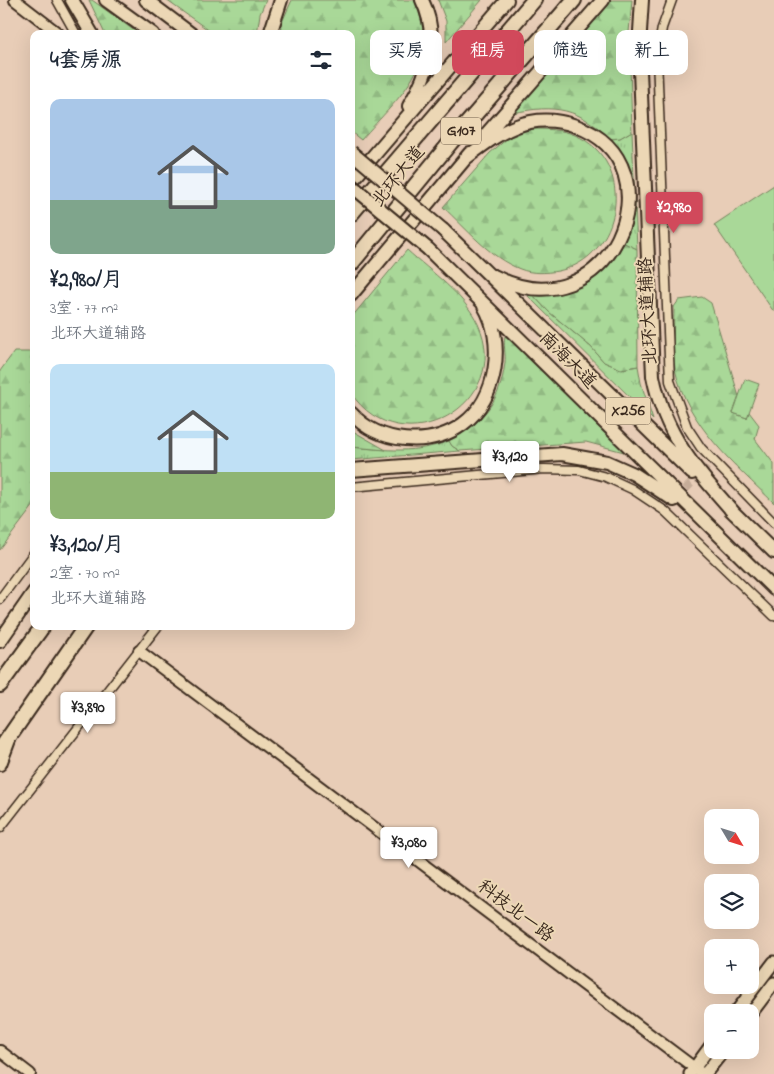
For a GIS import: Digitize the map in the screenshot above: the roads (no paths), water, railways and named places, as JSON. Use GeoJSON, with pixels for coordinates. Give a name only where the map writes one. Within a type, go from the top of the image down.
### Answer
{"type":"FeatureCollection","features":[{"type":"Feature","properties":{"kind":"highway","name":"北环大道"},"geometry":{"type":"LineString","coordinates":[[355,209],[534,0]]}},
{"type":"Feature","properties":{"kind":"highway","name":"北环大道"},"geometry":{"type":"LineString","coordinates":[[355,259],[451,142],[574,0]]}},
{"type":"Feature","properties":{"kind":"highway"},"geometry":{"type":"LineString","coordinates":[[0,685],[41,630]]}},
{"type":"Feature","properties":{"kind":"highway"},"geometry":{"type":"LineString","coordinates":[[0,750],[83,630]]}},
{"type":"Feature","properties":{"kind":"main road"},"geometry":{"type":"LineString","coordinates":[[72,0],[90,30]]}},
{"type":"Feature","properties":{"kind":"main road"},"geometry":{"type":"LineString","coordinates":[[106,0],[147,30]]}},
{"type":"Feature","properties":{"kind":"main road"},"geometry":{"type":"LineString","coordinates":[[146,0],[187,30]]}},
{"type":"Feature","properties":{"kind":"main road"},"geometry":{"type":"LineString","coordinates":[[271,30],[281,0]]}},
{"type":"Feature","properties":{"kind":"main road"},"geometry":{"type":"LineString","coordinates":[[392,135],[425,76],[430,59],[432,34],[422,0]]}},
{"type":"Feature","properties":{"kind":"main road"},"geometry":{"type":"LineString","coordinates":[[355,178],[506,0]]}},
{"type":"Feature","properties":{"kind":"main road"},"geometry":{"type":"LineString","coordinates":[[355,292],[466,158],[603,0]]}},
{"type":"Feature","properties":{"kind":"main road"},"geometry":{"type":"LineString","coordinates":[[642,0],[639,47],[653,376],[663,415],[680,446],[735,514]]}},
{"type":"Feature","properties":{"kind":"main road"},"geometry":{"type":"LineString","coordinates":[[466,158],[495,135],[515,125],[536,120],[561,121],[584,129],[601,140],[618,158],[625,176],[628,199],[625,222],[615,244],[603,262],[586,276],[567,285],[548,289],[523,287],[483,270]]}},
{"type":"Feature","properties":{"kind":"main road","name":"南海大道"},"geometry":{"type":"LineString","coordinates":[[355,155],[443,230],[774,552]]}},
{"type":"Feature","properties":{"kind":"main road","name":"南海大道"},"geometry":{"type":"LineString","coordinates":[[355,186],[428,248],[477,295],[774,589]]}},
{"type":"Feature","properties":{"kind":"main road"},"geometry":{"type":"LineString","coordinates":[[355,417],[372,430],[389,437],[409,440],[448,433],[464,424],[479,409],[488,392],[494,373],[496,352],[493,329],[487,312],[477,295]]}},
{"type":"Feature","properties":{"kind":"main road"},"geometry":{"type":"LineString","coordinates":[[355,470],[539,454],[586,456],[607,462],[648,482],[669,496],[726,542]]}},
{"type":"Feature","properties":{"kind":"main road"},"geometry":{"type":"LineString","coordinates":[[0,641],[30,598]]}},
{"type":"Feature","properties":{"kind":"main road"},"geometry":{"type":"LineString","coordinates":[[66,657],[90,630]]}},
{"type":"Feature","properties":{"kind":"main road"},"geometry":{"type":"LineString","coordinates":[[0,764],[14,730]]}},
{"type":"Feature","properties":{"kind":"main road"},"geometry":{"type":"LineString","coordinates":[[742,1004],[774,962]]}},
{"type":"Feature","properties":{"kind":"main road"},"geometry":{"type":"LineString","coordinates":[[758,1004],[774,983]]}},
{"type":"Feature","properties":{"kind":"main road"},"geometry":{"type":"LineString","coordinates":[[698,1072],[704,1059]]}},
{"type":"Feature","properties":{"kind":"main road"},"geometry":{"type":"LineString","coordinates":[[698,1072],[713,1059]]}},
{"type":"Feature","properties":{"kind":"street"},"geometry":{"type":"LineString","coordinates":[[16,0],[54,30]]}},
{"type":"Feature","properties":{"kind":"street"},"geometry":{"type":"LineString","coordinates":[[57,0],[74,30]]}},
{"type":"Feature","properties":{"kind":"street","name":"北环大道辅路"},"geometry":{"type":"LineString","coordinates":[[672,0],[662,28],[657,58],[670,381],[684,420],[701,448],[774,522]]}},
{"type":"Feature","properties":{"kind":"street"},"geometry":{"type":"LineString","coordinates":[[707,468],[713,461]]}},
{"type":"Feature","properties":{"kind":"street"},"geometry":{"type":"LineString","coordinates":[[355,487],[544,469],[579,470],[606,477],[668,508],[774,616]]}},
{"type":"Feature","properties":{"kind":"street"},"geometry":{"type":"LineString","coordinates":[[0,599],[30,558]]}},
{"type":"Feature","properties":{"kind":"street"},"geometry":{"type":"LineString","coordinates":[[0,828],[155,630]]}},
{"type":"Feature","properties":{"kind":"street","name":"科技北一路"},"geometry":{"type":"LineString","coordinates":[[139,651],[698,1072]]}},
{"type":"Feature","properties":{"kind":"street"},"geometry":{"type":"LineString","coordinates":[[0,1051],[30,1074]]}},
{"type":"Feature","properties":{"kind":"tunnel"},"geometry":{"type":"LineString","coordinates":[[677,498],[707,467]]}}]}
